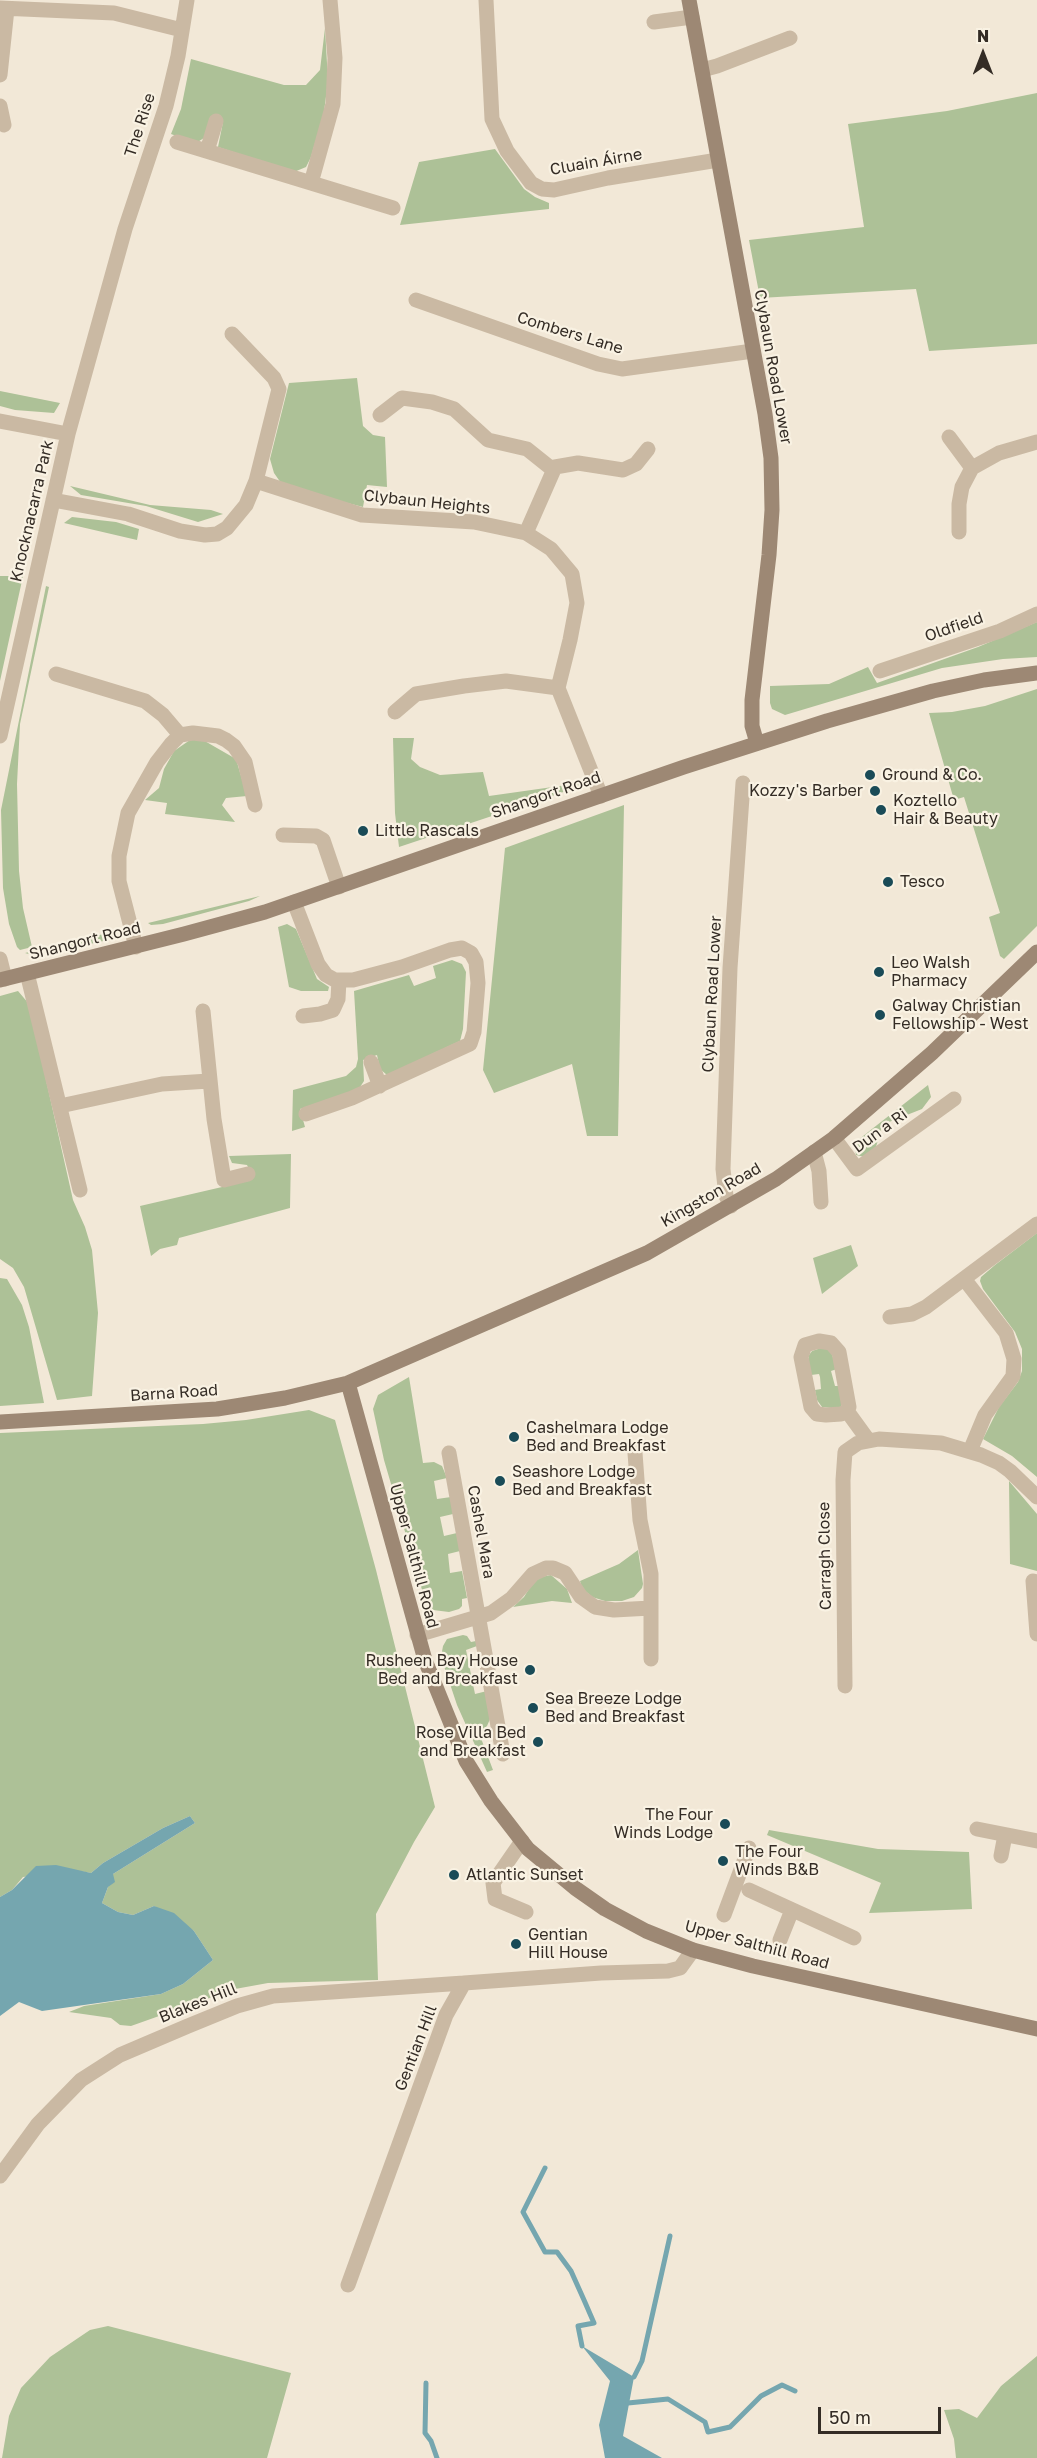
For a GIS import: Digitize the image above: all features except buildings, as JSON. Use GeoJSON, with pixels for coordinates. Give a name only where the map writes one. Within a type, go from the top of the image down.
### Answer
{"type":"FeatureCollection","features":[{"type":"Feature","properties":{"kind":"main road","name":"Clybaun Road Lower"},"geometry":{"type":"LineString","coordinates":[[689,0],[771,458],[772,510],[753,692],[752,726],[758,743]]}},
{"type":"Feature","properties":{"kind":"main road","name":"Shangort Road"},"geometry":{"type":"LineString","coordinates":[[2,980],[294,902],[758,743],[933,691],[984,680],[1037,673]]}},
{"type":"Feature","properties":{"kind":"main road","name":"Kingston Road"},"geometry":{"type":"LineString","coordinates":[[348,1383],[647,1252],[731,1206],[834,1137],[932,1053],[1037,952]]}},
{"type":"Feature","properties":{"kind":"main road","name":"Barna Road"},"geometry":{"type":"LineString","coordinates":[[0,1422],[218,1409],[285,1398],[348,1383]]}},
{"type":"Feature","properties":{"kind":"main road","name":"Upper Salthill Road"},"geometry":{"type":"LineString","coordinates":[[348,1383],[417,1635],[466,1761],[491,1801],[528,1849],[575,1888],[605,1909],[646,1931],[693,1950],[753,1966],[1037,2029]]}},
{"type":"Feature","properties":{"kind":"street","name":"The Rise"},"geometry":{"type":"LineString","coordinates":[[125,229],[166,106],[187,0]]}},
{"type":"Feature","properties":{"kind":"street"},"geometry":{"type":"LineString","coordinates":[[311,183],[333,104],[336,58],[330,0]]}},
{"type":"Feature","properties":{"kind":"street","name":"Cluain Áirne"},"geometry":{"type":"LineString","coordinates":[[486,0],[492,119],[507,151],[531,183],[542,189],[554,190],[608,178],[718,160]]}},
{"type":"Feature","properties":{"kind":"street"},"geometry":{"type":"LineString","coordinates":[[0,75],[4,8],[106,12],[182,30]]}},
{"type":"Feature","properties":{"kind":"street"},"geometry":{"type":"LineString","coordinates":[[654,22],[692,17]]}},
{"type":"Feature","properties":{"kind":"street"},"geometry":{"type":"LineString","coordinates":[[702,70],[790,38]]}},
{"type":"Feature","properties":{"kind":"street"},"geometry":{"type":"LineString","coordinates":[[0,106],[4,125]]}},
{"type":"Feature","properties":{"kind":"street"},"geometry":{"type":"LineString","coordinates":[[207,151],[216,121]]}},
{"type":"Feature","properties":{"kind":"street"},"geometry":{"type":"LineString","coordinates":[[177,142],[393,208]]}},
{"type":"Feature","properties":{"kind":"street","name":"Knocknacarra Park"},"geometry":{"type":"LineString","coordinates":[[0,736],[68,434],[125,229]]}},
{"type":"Feature","properties":{"kind":"street","name":"Combers Lane"},"geometry":{"type":"LineString","coordinates":[[416,300],[598,364],[622,369],[753,351]]}},
{"type":"Feature","properties":{"kind":"street"},"geometry":{"type":"LineString","coordinates":[[53,500],[128,514],[180,531],[205,535],[217,534],[238,518],[256,481],[279,389],[274,378],[232,334]]}},
{"type":"Feature","properties":{"kind":"street"},"geometry":{"type":"LineString","coordinates":[[380,415],[402,398],[432,402],[454,409],[488,440],[527,449],[552,469]]}},
{"type":"Feature","properties":{"kind":"street","name":"Knocknacarra Park"},"geometry":{"type":"LineString","coordinates":[[0,421],[68,434]]}},
{"type":"Feature","properties":{"kind":"street"},"geometry":{"type":"LineString","coordinates":[[949,437],[972,468]]}},
{"type":"Feature","properties":{"kind":"street"},"geometry":{"type":"LineString","coordinates":[[959,532],[960,495],[966,476],[972,468],[999,453],[1037,442]]}},
{"type":"Feature","properties":{"kind":"street"},"geometry":{"type":"LineString","coordinates":[[526,533],[552,469],[578,463],[623,470],[636,464],[648,449]]}},
{"type":"Feature","properties":{"kind":"street","name":"Clybaun Heights"},"geometry":{"type":"LineString","coordinates":[[256,481],[362,515],[474,522],[526,533],[552,549],[572,574],[577,603],[558,688]]}},
{"type":"Feature","properties":{"kind":"street","name":"Oldfield"},"geometry":{"type":"LineString","coordinates":[[880,671],[1000,631],[1037,614]]}},
{"type":"Feature","properties":{"kind":"street"},"geometry":{"type":"LineString","coordinates":[[56,674],[145,701],[163,715],[180,735]]}},
{"type":"Feature","properties":{"kind":"street"},"geometry":{"type":"LineString","coordinates":[[395,712],[416,694],[464,686],[506,681],[558,688],[601,796]]}},
{"type":"Feature","properties":{"kind":"street"},"geometry":{"type":"LineString","coordinates":[[136,946],[119,881],[119,856],[128,813],[157,762],[180,735],[199,733],[218,736],[234,746],[248,771],[255,804]]}},
{"type":"Feature","properties":{"kind":"street","name":"Clybaun Road Lower"},"geometry":{"type":"LineString","coordinates":[[731,1206],[726,1196],[723,1169],[730,968],[743,783]]}},
{"type":"Feature","properties":{"kind":"street"},"geometry":{"type":"LineString","coordinates":[[283,834],[316,836],[323,840],[339,886]]}},
{"type":"Feature","properties":{"kind":"street"},"geometry":{"type":"LineString","coordinates":[[294,902],[318,964],[326,975],[339,980],[353,980],[462,948],[471,953],[476,962],[478,983],[474,1032],[470,1044],[352,1098],[306,1114]]}},
{"type":"Feature","properties":{"kind":"street"},"geometry":{"type":"LineString","coordinates":[[0,959],[2,980]]}},
{"type":"Feature","properties":{"kind":"street"},"geometry":{"type":"LineString","coordinates":[[27,974],[80,1190]]}},
{"type":"Feature","properties":{"kind":"street"},"geometry":{"type":"LineString","coordinates":[[303,1016],[333,1010],[338,999],[339,980]]}},
{"type":"Feature","properties":{"kind":"street"},"geometry":{"type":"LineString","coordinates":[[203,1011],[209,1081],[224,1180],[248,1174]]}},
{"type":"Feature","properties":{"kind":"street"},"geometry":{"type":"LineString","coordinates":[[371,1062],[380,1086]]}},
{"type":"Feature","properties":{"kind":"street"},"geometry":{"type":"LineString","coordinates":[[60,1106],[162,1084],[209,1081]]}},
{"type":"Feature","properties":{"kind":"street","name":"Dun a Ri"},"geometry":{"type":"LineString","coordinates":[[834,1137],[857,1169],[954,1099]]}},
{"type":"Feature","properties":{"kind":"street"},"geometry":{"type":"LineString","coordinates":[[814,1152],[819,1171],[821,1202]]}},
{"type":"Feature","properties":{"kind":"street"},"geometry":{"type":"LineString","coordinates":[[890,1317],[919,1311],[1037,1224]]}},
{"type":"Feature","properties":{"kind":"street"},"geometry":{"type":"LineString","coordinates":[[964,1280],[1006,1333],[1014,1359],[1013,1376],[985,1415],[970,1451]]}},
{"type":"Feature","properties":{"kind":"street"},"geometry":{"type":"LineString","coordinates":[[847,1411],[826,1415],[813,1410],[801,1357],[805,1345],[825,1341],[837,1348],[849,1403],[847,1411],[868,1440],[925,1440],[970,1451],[989,1458],[1010,1470],[1037,1497]]}},
{"type":"Feature","properties":{"kind":"street","name":"Carragh Close"},"geometry":{"type":"LineString","coordinates":[[845,1686],[843,1463],[845,1452],[852,1445],[868,1440]]}},
{"type":"Feature","properties":{"kind":"street","name":"Cashel Mara"},"geometry":{"type":"LineString","coordinates":[[449,1453],[503,1754]]}},
{"type":"Feature","properties":{"kind":"street"},"geometry":{"type":"LineString","coordinates":[[635,1454],[639,1512],[651,1574],[651,1659]]}},
{"type":"Feature","properties":{"kind":"street","name":"Cashel Mara"},"geometry":{"type":"LineString","coordinates":[[417,1635],[491,1612],[504,1604],[533,1574],[546,1568],[553,1568],[564,1574],[581,1597],[595,1607],[614,1610],[651,1608]]}},
{"type":"Feature","properties":{"kind":"street"},"geometry":{"type":"LineString","coordinates":[[1037,1582],[1034,1581],[1037,1634]]}},
{"type":"Feature","properties":{"kind":"street"},"geometry":{"type":"LineString","coordinates":[[976,1829],[1037,1841]]}},
{"type":"Feature","properties":{"kind":"street"},"geometry":{"type":"LineString","coordinates":[[1001,1856],[1005,1835]]}},
{"type":"Feature","properties":{"kind":"street"},"geometry":{"type":"LineString","coordinates":[[522,1841],[493,1883],[495,1899],[526,1912]]}},
{"type":"Feature","properties":{"kind":"street"},"geometry":{"type":"LineString","coordinates":[[724,1915],[749,1848]]}},
{"type":"Feature","properties":{"kind":"street"},"geometry":{"type":"LineString","coordinates":[[749,1890],[854,1938]]}},
{"type":"Feature","properties":{"kind":"street"},"geometry":{"type":"LineString","coordinates":[[780,1940],[792,1910]]}},
{"type":"Feature","properties":{"kind":"street"},"geometry":{"type":"LineString","coordinates":[[464,1983],[601,1973],[668,1971],[680,1968],[693,1950]]}},
{"type":"Feature","properties":{"kind":"street","name":"Blakes Hill"},"geometry":{"type":"LineString","coordinates":[[0,2176],[46,2115],[91,2072],[120,2055],[197,2022],[245,2003],[273,1996],[464,1983]]}},
{"type":"Feature","properties":{"kind":"street","name":"Gentian Hill"},"geometry":{"type":"LineString","coordinates":[[348,2285],[446,2015],[464,1983]]}},
{"type":"Feature","properties":{"kind":"green space"},"geometry":{"type":"Polygon","coordinates":[[[325,28],[328,81],[324,112],[306,167],[294,172],[218,147],[223,122],[212,118],[204,138],[196,143],[171,134],[181,109],[191,59],[284,85],[306,85],[320,70],[325,28]]]}},
{"type":"Feature","properties":{"kind":"green space"},"geometry":{"type":"Polygon","coordinates":[[[1037,93],[1037,344],[929,351],[916,289],[760,298],[749,240],[864,227],[848,124],[947,111],[1037,93]]]}},
{"type":"Feature","properties":{"kind":"green space"},"geometry":{"type":"Polygon","coordinates":[[[495,149],[524,189],[549,203],[549,209],[400,225],[419,162],[495,149]]]}},
{"type":"Feature","properties":{"kind":"green space"},"geometry":{"type":"Polygon","coordinates":[[[357,378],[363,426],[373,435],[385,437],[387,487],[367,485],[363,507],[281,483],[274,473],[270,459],[289,383],[357,378]]]}},
{"type":"Feature","properties":{"kind":"green space"},"geometry":{"type":"Polygon","coordinates":[[[0,391],[60,403],[54,413],[15,410],[0,406],[0,391]]]}},
{"type":"Feature","properties":{"kind":"green space"},"geometry":{"type":"Polygon","coordinates":[[[70,486],[150,505],[211,510],[223,514],[198,522],[146,506],[81,495],[70,486]]]}},
{"type":"Feature","properties":{"kind":"green space"},"geometry":{"type":"Polygon","coordinates":[[[72,517],[116,522],[139,529],[137,540],[64,523],[72,517]]]}},
{"type":"Feature","properties":{"kind":"green space"},"geometry":{"type":"Polygon","coordinates":[[[0,576],[23,576],[0,681],[0,576]]]}},
{"type":"Feature","properties":{"kind":"green space"},"geometry":{"type":"Polygon","coordinates":[[[46,586],[49,587],[20,724],[17,784],[19,871],[23,908],[32,947],[20,950],[9,924],[3,888],[1,810],[46,586]]]}},
{"type":"Feature","properties":{"kind":"green space"},"geometry":{"type":"Polygon","coordinates":[[[1037,622],[1037,657],[1003,659],[942,668],[785,715],[772,709],[770,703],[770,686],[829,684],[868,667],[877,683],[978,647],[1037,622]]]}},
{"type":"Feature","properties":{"kind":"green space"},"geometry":{"type":"Polygon","coordinates":[[[1037,689],[1037,926],[1004,959],[1000,956],[989,917],[1000,913],[964,797],[954,800],[929,713],[952,712],[985,706],[1037,689]]]}},
{"type":"Feature","properties":{"kind":"green space"},"geometry":{"type":"Polygon","coordinates":[[[393,738],[414,738],[411,759],[420,767],[440,775],[483,772],[489,796],[581,783],[577,787],[555,795],[399,847],[395,813],[393,738]]]}},
{"type":"Feature","properties":{"kind":"green space"},"geometry":{"type":"Polygon","coordinates":[[[190,740],[203,740],[236,759],[247,796],[226,798],[222,805],[235,822],[165,814],[167,803],[145,800],[159,788],[164,769],[174,751],[190,740]]]}},
{"type":"Feature","properties":{"kind":"green space"},"geometry":{"type":"Polygon","coordinates":[[[624,805],[618,1136],[587,1136],[572,1064],[494,1093],[483,1070],[505,848],[624,805]]]}},
{"type":"Feature","properties":{"kind":"green space"},"geometry":{"type":"Polygon","coordinates":[[[260,896],[163,924],[148,923],[260,896]]]}},
{"type":"Feature","properties":{"kind":"green space"},"geometry":{"type":"Polygon","coordinates":[[[287,924],[296,929],[317,979],[329,987],[328,991],[301,991],[289,987],[278,927],[287,924]]]}},
{"type":"Feature","properties":{"kind":"green space"},"geometry":{"type":"Polygon","coordinates":[[[116,931],[108,940],[36,956],[25,953],[116,931]]]}},
{"type":"Feature","properties":{"kind":"green space"},"geometry":{"type":"Polygon","coordinates":[[[452,960],[462,964],[466,972],[463,1029],[460,1041],[387,1075],[380,1069],[377,1055],[363,1060],[364,1081],[358,1090],[300,1109],[305,1127],[292,1131],[293,1090],[346,1076],[356,1067],[358,1059],[354,991],[409,975],[414,986],[436,978],[433,966],[452,960]]]}},
{"type":"Feature","properties":{"kind":"green space"},"geometry":{"type":"Polygon","coordinates":[[[18,991],[29,1004],[73,1200],[92,1250],[98,1313],[92,1396],[57,1400],[24,1287],[13,1268],[0,1259],[0,996],[18,991]]]}},
{"type":"Feature","properties":{"kind":"green space"},"geometry":{"type":"Polygon","coordinates":[[[928,1085],[931,1097],[922,1109],[889,1122],[881,1129],[876,1147],[865,1157],[856,1155],[855,1148],[858,1140],[928,1085]]]}},
{"type":"Feature","properties":{"kind":"green space"},"geometry":{"type":"Polygon","coordinates":[[[291,1154],[290,1208],[179,1238],[177,1245],[160,1249],[151,1256],[140,1206],[248,1181],[250,1171],[247,1165],[232,1163],[229,1156],[291,1154]]]}},
{"type":"Feature","properties":{"kind":"green space"},"geometry":{"type":"Polygon","coordinates":[[[1037,1233],[1037,1477],[1012,1456],[983,1439],[999,1407],[1018,1382],[1022,1371],[1022,1349],[1015,1332],[983,1289],[980,1281],[981,1277],[995,1265],[1037,1233]]]}},
{"type":"Feature","properties":{"kind":"green space"},"geometry":{"type":"Polygon","coordinates":[[[851,1245],[858,1266],[822,1294],[813,1258],[851,1245]]]}},
{"type":"Feature","properties":{"kind":"green space"},"geometry":{"type":"Polygon","coordinates":[[[0,1278],[7,1279],[22,1305],[29,1327],[44,1403],[0,1406],[0,1278]]]}},
{"type":"Feature","properties":{"kind":"green space"},"geometry":{"type":"Polygon","coordinates":[[[824,1347],[830,1349],[837,1369],[831,1371],[835,1386],[842,1386],[841,1409],[822,1407],[817,1400],[815,1390],[821,1389],[820,1377],[819,1374],[811,1375],[808,1365],[809,1355],[812,1351],[824,1347]]]}},
{"type":"Feature","properties":{"kind":"green space"},"geometry":{"type":"Polygon","coordinates":[[[409,1377],[423,1463],[434,1462],[442,1466],[447,1478],[434,1481],[437,1499],[451,1497],[453,1514],[440,1517],[444,1536],[457,1533],[460,1551],[448,1554],[450,1573],[462,1571],[467,1598],[462,1599],[462,1606],[459,1609],[449,1612],[433,1610],[425,1600],[384,1460],[373,1409],[378,1395],[409,1377]]]}},
{"type":"Feature","properties":{"kind":"green space"},"geometry":{"type":"Polygon","coordinates":[[[309,1410],[335,1420],[376,1570],[435,1807],[376,1914],[378,1980],[268,1983],[235,1989],[131,2026],[120,2025],[111,2018],[69,2012],[84,2006],[161,1994],[183,1984],[213,1960],[194,1931],[154,1906],[133,1915],[118,1912],[102,1903],[113,1874],[195,1823],[190,1816],[163,1828],[103,1863],[91,1873],[79,1871],[23,1877],[12,1890],[0,1897],[0,1433],[203,1424],[309,1410]]]}},
{"type":"Feature","properties":{"kind":"green space"},"geometry":{"type":"Polygon","coordinates":[[[1009,1481],[1037,1514],[1037,1571],[1010,1564],[1009,1481]]]}},
{"type":"Feature","properties":{"kind":"green space"},"geometry":{"type":"Polygon","coordinates":[[[638,1550],[643,1584],[634,1597],[622,1601],[605,1601],[592,1597],[582,1588],[580,1581],[619,1564],[638,1550]]]}},
{"type":"Feature","properties":{"kind":"green space"},"geometry":{"type":"Polygon","coordinates":[[[551,1575],[567,1589],[572,1603],[552,1601],[513,1607],[524,1597],[532,1584],[541,1577],[551,1575]]]}},
{"type":"Feature","properties":{"kind":"green space"},"geometry":{"type":"Polygon","coordinates":[[[467,1636],[471,1642],[476,1641],[477,1646],[466,1650],[475,1694],[487,1691],[490,1719],[487,1726],[479,1733],[493,1770],[487,1772],[457,1705],[441,1657],[447,1639],[467,1636]]]}},
{"type":"Feature","properties":{"kind":"green space"},"geometry":{"type":"Polygon","coordinates":[[[769,1830],[878,1849],[969,1852],[972,1909],[869,1913],[881,1883],[767,1835],[769,1830]]]}},
{"type":"Feature","properties":{"kind":"green space"},"geometry":{"type":"Polygon","coordinates":[[[108,2326],[291,2373],[267,2458],[2,2458],[9,2416],[21,2388],[50,2357],[90,2330],[108,2326]]]}},
{"type":"Feature","properties":{"kind":"green space"},"geometry":{"type":"Polygon","coordinates":[[[1037,2356],[1037,2458],[956,2458],[954,2439],[944,2410],[959,2409],[977,2418],[1001,2386],[1037,2356]]]}},
{"type":"Feature","properties":{"kind":"water"},"geometry":{"type":"Polygon","coordinates":[[[190,1816],[195,1823],[113,1874],[115,1882],[108,1887],[102,1903],[118,1912],[133,1915],[154,1906],[174,1913],[194,1931],[213,1960],[183,1984],[161,1994],[42,2011],[19,2002],[0,2016],[0,1897],[12,1890],[36,1866],[56,1865],[91,1873],[103,1863],[163,1828],[190,1816]]]}},
{"type":"Feature","properties":{"kind":"water"},"geometry":{"type":"Polygon","coordinates":[[[582,2346],[634,2377],[623,2436],[662,2458],[605,2458],[599,2425],[610,2381],[582,2346]]]}},
{"type":"Feature","properties":{"kind":"waterway"},"geometry":{"type":"LineString","coordinates":[[545,2168],[523,2212],[545,2252],[557,2252],[571,2271],[584,2300],[594,2323],[578,2326],[582,2346]]}},
{"type":"Feature","properties":{"kind":"waterway"},"geometry":{"type":"LineString","coordinates":[[634,2377],[642,2361],[670,2236]]}},
{"type":"Feature","properties":{"kind":"waterway"},"geometry":{"type":"LineString","coordinates":[[426,2383],[425,2433],[431,2441],[437,2458]]}},
{"type":"Feature","properties":{"kind":"waterway"},"geometry":{"type":"LineString","coordinates":[[628,2403],[668,2399],[705,2422],[708,2432],[730,2427],[761,2396],[782,2385],[795,2391]]}},
{"type":"Feature","properties":{"kind":"place","name":"Ground & Co."},"geometry":{"type":"Point","coordinates":[870,775]}},
{"type":"Feature","properties":{"kind":"place","name":"Kozzy's Barber"},"geometry":{"type":"Point","coordinates":[875,791]}},
{"type":"Feature","properties":{"kind":"place","name":"Koztello Hair & Beauty"},"geometry":{"type":"Point","coordinates":[881,810]}},
{"type":"Feature","properties":{"kind":"place","name":"Little Rascals"},"geometry":{"type":"Point","coordinates":[363,831]}},
{"type":"Feature","properties":{"kind":"place","name":"Tesco"},"geometry":{"type":"Point","coordinates":[888,882]}},
{"type":"Feature","properties":{"kind":"place","name":"Leo Walsh Pharmacy"},"geometry":{"type":"Point","coordinates":[879,972]}},
{"type":"Feature","properties":{"kind":"place","name":"Galway Christian Fellowship - West"},"geometry":{"type":"Point","coordinates":[880,1015]}},
{"type":"Feature","properties":{"kind":"place","name":"Cashelmara Lodge Bed and Breakfast"},"geometry":{"type":"Point","coordinates":[514,1437]}},
{"type":"Feature","properties":{"kind":"place","name":"Seashore Lodge Bed and Breakfast"},"geometry":{"type":"Point","coordinates":[500,1481]}},
{"type":"Feature","properties":{"kind":"place","name":"Rusheen Bay House Bed and Breakfast"},"geometry":{"type":"Point","coordinates":[530,1670]}},
{"type":"Feature","properties":{"kind":"place","name":"Sea Breeze Lodge Bed and Breakfast"},"geometry":{"type":"Point","coordinates":[533,1708]}},
{"type":"Feature","properties":{"kind":"place","name":"Rose Villa Bed and Breakfast"},"geometry":{"type":"Point","coordinates":[538,1742]}},
{"type":"Feature","properties":{"kind":"place","name":"The Four Winds Lodge"},"geometry":{"type":"Point","coordinates":[725,1824]}},
{"type":"Feature","properties":{"kind":"place","name":"The Four Winds B&B"},"geometry":{"type":"Point","coordinates":[723,1861]}},
{"type":"Feature","properties":{"kind":"place","name":"Atlantic Sunset"},"geometry":{"type":"Point","coordinates":[454,1875]}},
{"type":"Feature","properties":{"kind":"place","name":"Gentian Hill House"},"geometry":{"type":"Point","coordinates":[516,1944]}}]}
